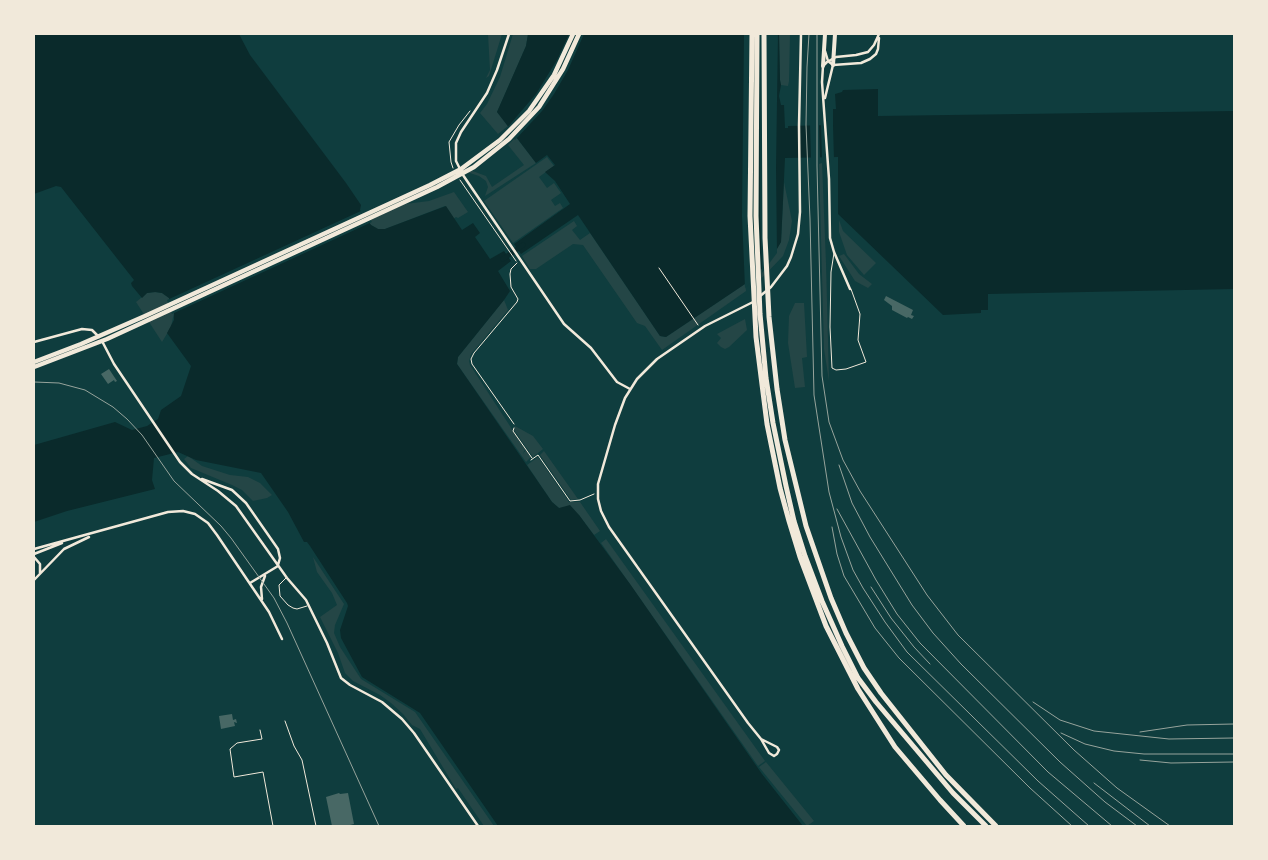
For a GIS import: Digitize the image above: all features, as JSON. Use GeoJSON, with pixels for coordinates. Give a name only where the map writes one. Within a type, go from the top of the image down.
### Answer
{"type":"FeatureCollection","features":[{"type":"Feature","properties":{"kind":"highway"},"geometry":{"type":"LineString","coordinates":[[752,34],[749,150],[754,303],[762,389],[771,446],[789,521],[810,587],[870,709],[895,747],[964,826]]}},
{"type":"Feature","properties":{"kind":"highway"},"geometry":{"type":"LineString","coordinates":[[757,34],[756,216],[760,314],[766,378],[778,451],[794,521],[839,647],[858,678],[953,793],[986,826]]}},
{"type":"Feature","properties":{"kind":"highway"},"geometry":{"type":"LineString","coordinates":[[764,34],[765,238],[769,317],[777,390],[790,465],[806,526],[830,598],[850,642],[874,683],[960,791],[996,826]]}},
{"type":"Feature","properties":{"kind":"main road"},"geometry":{"type":"LineString","coordinates":[[34,362],[89,341],[145,316],[461,169],[492,147],[525,115],[554,75],[573,34]]}},
{"type":"Feature","properties":{"kind":"main road"},"geometry":{"type":"LineString","coordinates":[[34,368],[106,339],[429,191],[469,170],[509,140],[539,107],[564,69],[579,34]]}},
{"type":"Feature","properties":{"kind":"street"},"geometry":{"type":"LineString","coordinates":[[509,34],[487,93],[456,142],[455,151],[459,168],[517,261],[564,324],[591,348],[617,382],[630,389]]}},
{"type":"Feature","properties":{"kind":"street"},"geometry":{"type":"LineString","coordinates":[[761,739],[777,747],[777,754],[774,756],[769,753],[761,739],[609,527],[600,511],[598,493],[601,474],[615,425],[630,389],[643,372],[658,359],[712,322],[753,302],[777,279],[791,257],[800,220],[799,126],[801,34]]}},
{"type":"Feature","properties":{"kind":"street"},"geometry":{"type":"LineString","coordinates":[[825,34],[822,82],[828,161],[830,238],[850,289]]}},
{"type":"Feature","properties":{"kind":"street"},"geometry":{"type":"LineString","coordinates":[[824,102],[833,65],[835,34]]}},
{"type":"Feature","properties":{"kind":"street"},"geometry":{"type":"LineString","coordinates":[[824,47],[828,61],[833,65],[856,64],[870,59],[878,49],[879,34]]}},
{"type":"Feature","properties":{"kind":"street"},"geometry":{"type":"LineString","coordinates":[[823,66],[833,58],[868,52],[879,34]]}},
{"type":"Feature","properties":{"kind":"street"},"geometry":{"type":"LineString","coordinates":[[834,49],[840,54],[847,56]]}},
{"type":"Feature","properties":{"kind":"street"},"geometry":{"type":"LineString","coordinates":[[34,342],[86,329],[92,330],[100,338],[114,364],[183,466],[236,506],[308,605],[330,650],[341,678],[382,702],[402,719],[414,733],[478,826]]}},
{"type":"Feature","properties":{"kind":"street"},"geometry":{"type":"LineString","coordinates":[[198,478],[232,490],[246,503],[278,549],[280,558],[278,566],[250,583]]}},
{"type":"Feature","properties":{"kind":"street"},"geometry":{"type":"LineString","coordinates":[[34,548],[97,533],[160,514],[176,511],[189,512],[202,518],[212,528],[262,601],[282,639]]}},
{"type":"Feature","properties":{"kind":"street"},"geometry":{"type":"LineString","coordinates":[[34,580],[64,549],[97,533]]}},
{"type":"Feature","properties":{"kind":"street"},"geometry":{"type":"LineString","coordinates":[[38,576],[41,571],[41,565],[34,555],[66,541]]}},
{"type":"Feature","properties":{"kind":"street"},"geometry":{"type":"LineString","coordinates":[[262,601],[261,587],[266,574]]}},
{"type":"Feature","properties":{"kind":"lane"},"geometry":{"type":"LineString","coordinates":[[834,252],[830,302],[832,368],[846,369],[866,362],[858,340],[860,314],[850,289]]}},
{"type":"Feature","properties":{"kind":"lane"},"geometry":{"type":"LineString","coordinates":[[514,424],[472,364],[472,359],[474,354],[518,302],[510,287],[511,269],[517,261]]}},
{"type":"Feature","properties":{"kind":"lane"},"geometry":{"type":"LineString","coordinates":[[287,578],[279,585],[280,596],[293,608],[297,609],[308,605]]}},
{"type":"Feature","properties":{"kind":"lane"},"geometry":{"type":"LineString","coordinates":[[284,721],[302,760],[316,826]]}},
{"type":"Feature","properties":{"kind":"lane"},"geometry":{"type":"LineString","coordinates":[[260,730],[262,739],[237,743],[230,749],[234,777],[263,772],[274,826]]}},
{"type":"Feature","properties":{"kind":"path"},"geometry":{"type":"LineString","coordinates":[[455,171],[451,162],[449,142],[474,106]]}},
{"type":"Feature","properties":{"kind":"path"},"geometry":{"type":"LineString","coordinates":[[458,176],[517,261]]}},
{"type":"Feature","properties":{"kind":"path"},"geometry":{"type":"LineString","coordinates":[[659,268],[698,326]]}},
{"type":"Feature","properties":{"kind":"path"},"geometry":{"type":"LineString","coordinates":[[514,424],[513,431],[532,459],[538,454],[570,501],[580,500],[591,494],[598,493]]}},
{"type":"Feature","properties":{"kind":"shaded area"},"geometry":{"type":"Polygon","coordinates":[[[34,34],[239,34],[250,55],[346,183],[361,205],[360,210],[371,225],[378,229],[385,229],[446,206],[462,230],[473,223],[480,233],[475,237],[490,259],[504,251],[511,261],[498,271],[510,291],[458,357],[457,364],[552,502],[559,508],[570,505],[579,515],[630,584],[762,774],[803,826],[498,826],[420,713],[362,677],[341,638],[340,630],[348,606],[347,603],[310,546],[307,542],[304,542],[288,512],[261,473],[196,460],[178,452],[154,458],[152,480],[155,489],[67,511],[34,522],[34,445],[115,422],[132,430],[147,426],[158,419],[161,410],[181,396],[191,366],[167,333],[174,320],[174,313],[169,298],[162,293],[155,292],[147,293],[142,298],[132,286],[131,283],[134,280],[61,187],[56,186],[34,194],[34,34]]]}},
{"type":"Feature","properties":{"kind":"shaded area"},"geometry":{"type":"Polygon","coordinates":[[[488,34],[502,34],[489,76],[486,78],[490,70],[488,34]]]}},
{"type":"Feature","properties":{"kind":"shaded area"},"geometry":{"type":"Polygon","coordinates":[[[513,34],[528,34],[526,46],[497,112],[508,126],[498,134],[480,113],[487,104],[500,77],[513,34]]]}},
{"type":"Feature","properties":{"kind":"shaded area"},"geometry":{"type":"Polygon","coordinates":[[[528,34],[779,34],[781,85],[779,96],[781,105],[784,105],[785,128],[788,128],[788,126],[833,125],[833,109],[836,109],[835,94],[843,90],[878,89],[878,116],[1234,111],[1234,289],[988,294],[988,310],[981,310],[981,313],[943,315],[838,214],[838,157],[785,158],[781,242],[777,249],[765,266],[745,284],[666,337],[660,336],[578,215],[521,254],[514,244],[570,204],[555,181],[545,172],[555,165],[547,155],[536,163],[497,112],[526,46],[528,34]]]}},
{"type":"Feature","properties":{"kind":"shaded area"},"geometry":{"type":"Polygon","coordinates":[[[779,34],[790,34],[788,86],[781,85],[780,80],[779,34]]]}},
{"type":"Feature","properties":{"kind":"shaded area"},"geometry":{"type":"Polygon","coordinates":[[[516,137],[536,163],[485,196],[488,187],[486,181],[479,176],[467,172],[470,170],[486,176],[492,187],[524,165],[508,145],[516,137]]]}},
{"type":"Feature","properties":{"kind":"shaded area"},"geometry":{"type":"Polygon","coordinates":[[[547,157],[554,166],[539,177],[547,188],[554,183],[561,193],[551,200],[555,206],[560,203],[563,208],[513,243],[484,201],[547,157]]]}},
{"type":"Feature","properties":{"kind":"shaded area"},"geometry":{"type":"Polygon","coordinates":[[[822,163],[829,381],[824,349],[819,164],[822,163]]]}},
{"type":"Feature","properties":{"kind":"shaded area"},"geometry":{"type":"Polygon","coordinates":[[[784,182],[792,221],[789,240],[783,256],[758,282],[757,274],[765,266],[781,242],[784,182]]]}},
{"type":"Feature","properties":{"kind":"shaded area"},"geometry":{"type":"Polygon","coordinates":[[[454,192],[468,212],[458,218],[453,219],[445,206],[385,229],[378,229],[367,220],[405,204],[429,201],[454,192]]]}},
{"type":"Feature","properties":{"kind":"shaded area"},"geometry":{"type":"Polygon","coordinates":[[[839,220],[843,231],[876,263],[864,275],[847,255],[839,232],[839,220]]]}},
{"type":"Feature","properties":{"kind":"shaded area"},"geometry":{"type":"Polygon","coordinates":[[[574,221],[577,226],[572,230],[580,240],[590,233],[660,336],[666,337],[745,284],[746,291],[662,350],[645,326],[637,323],[583,245],[573,244],[536,269],[530,269],[522,256],[574,221]]]}},
{"type":"Feature","properties":{"kind":"shaded area"},"geometry":{"type":"Polygon","coordinates":[[[844,254],[859,274],[872,284],[868,288],[855,281],[839,256],[844,254]]]}},
{"type":"Feature","properties":{"kind":"shaded area"},"geometry":{"type":"Polygon","coordinates":[[[147,293],[162,293],[169,298],[174,313],[171,327],[162,342],[136,302],[147,293]]]}},
{"type":"Feature","properties":{"kind":"shaded area"},"geometry":{"type":"Polygon","coordinates":[[[504,300],[508,310],[471,354],[469,361],[525,449],[523,454],[526,450],[531,457],[526,462],[457,364],[458,357],[504,300]]]}},
{"type":"Feature","properties":{"kind":"shaded area"},"geometry":{"type":"Polygon","coordinates":[[[795,303],[804,303],[807,357],[802,358],[805,387],[795,388],[788,343],[789,316],[795,303]]]}},
{"type":"Feature","properties":{"kind":"shaded area"},"geometry":{"type":"Polygon","coordinates":[[[745,319],[747,330],[729,347],[725,349],[717,343],[721,338],[717,334],[745,319]]]}},
{"type":"Feature","properties":{"kind":"shaded area"},"geometry":{"type":"Polygon","coordinates":[[[515,426],[533,436],[543,449],[533,457],[514,430],[515,426]]]}},
{"type":"Feature","properties":{"kind":"shaded area"},"geometry":{"type":"Polygon","coordinates":[[[544,451],[578,499],[571,500],[540,455],[544,451]]]}},
{"type":"Feature","properties":{"kind":"shaded area"},"geometry":{"type":"Polygon","coordinates":[[[188,456],[202,466],[230,475],[248,477],[260,483],[272,495],[253,501],[242,490],[191,468],[184,459],[188,456]]]}},
{"type":"Feature","properties":{"kind":"shaded area"},"geometry":{"type":"Polygon","coordinates":[[[538,457],[569,502],[580,502],[600,531],[594,535],[579,515],[559,508],[552,502],[527,465],[538,457]]]}},
{"type":"Feature","properties":{"kind":"shaded area"},"geometry":{"type":"Polygon","coordinates":[[[606,539],[765,761],[758,766],[601,543],[606,539]]]}},
{"type":"Feature","properties":{"kind":"shaded area"},"geometry":{"type":"Polygon","coordinates":[[[313,557],[344,604],[335,625],[334,633],[340,647],[361,679],[415,712],[494,826],[484,826],[458,788],[456,789],[420,729],[412,725],[391,703],[353,681],[345,673],[338,653],[320,617],[337,605],[332,593],[317,572],[313,557]]]}},
{"type":"Feature","properties":{"kind":"shaded area"},"geometry":{"type":"Polygon","coordinates":[[[766,762],[814,821],[807,826],[759,767],[766,762]]]}},
{"type":"Feature","properties":{"kind":"pier"},"geometry":{"type":"Polygon","coordinates":[[[569,34],[584,34],[568,70],[542,111],[515,140],[506,129],[536,94],[557,60],[569,34]]]}},
{"type":"Feature","properties":{"kind":"pier"},"geometry":{"type":"Polygon","coordinates":[[[744,34],[778,34],[777,253],[762,273],[760,55],[759,217],[761,274],[745,288],[742,216],[744,34]]]}},
{"type":"Feature","properties":{"kind":"pier"},"geometry":{"type":"Polygon","coordinates":[[[810,125],[819,125],[820,160],[811,160],[810,125]]]}},
{"type":"Feature","properties":{"kind":"pier"},"geometry":{"type":"Polygon","coordinates":[[[821,125],[833,125],[834,160],[822,160],[821,125]]]}},
{"type":"Feature","properties":{"kind":"pier"},"geometry":{"type":"Polygon","coordinates":[[[363,210],[372,222],[172,314],[167,300],[363,210]]]}},
{"type":"Feature","properties":{"kind":"building"},"geometry":{"type":"Polygon","coordinates":[[[886,296],[913,310],[911,315],[914,316],[912,319],[892,310],[892,306],[884,300],[886,296]]]}},
{"type":"Feature","properties":{"kind":"building"},"geometry":{"type":"Polygon","coordinates":[[[109,369],[117,381],[115,382],[114,380],[108,384],[101,374],[109,369]]]}},
{"type":"Feature","properties":{"kind":"building"},"geometry":{"type":"Polygon","coordinates":[[[232,714],[233,720],[236,719],[237,723],[234,722],[235,726],[221,729],[219,716],[232,714]]]}},
{"type":"Feature","properties":{"kind":"building"},"geometry":{"type":"Polygon","coordinates":[[[339,793],[348,793],[354,824],[332,826],[326,797],[339,793]]]}},
{"type":"Feature","properties":{"kind":"waterway"},"geometry":{"type":"LineString","coordinates":[[503,259],[523,245]]}},
{"type":"Feature","properties":{"kind":"railway"},"geometry":{"type":"LineString","coordinates":[[809,34],[806,125],[814,395],[829,492],[841,537],[853,570],[863,588],[907,652],[1038,781],[1089,826]]}},
{"type":"Feature","properties":{"kind":"railway"},"geometry":{"type":"LineString","coordinates":[[817,34],[817,166],[822,376],[829,422],[843,460],[860,491],[927,595],[958,635],[1074,750],[1117,788],[1170,826]]}},
{"type":"Feature","properties":{"kind":"railway"},"geometry":{"type":"LineString","coordinates":[[34,382],[59,383],[85,390],[113,407],[142,435],[174,481],[231,538],[274,598],[287,623],[379,826]]}},
{"type":"Feature","properties":{"kind":"railway"},"geometry":{"type":"LineString","coordinates":[[839,465],[852,503],[870,537],[912,605],[933,633],[961,664],[1060,762],[1105,802],[1137,826]]}},
{"type":"Feature","properties":{"kind":"railway"},"geometry":{"type":"LineString","coordinates":[[837,509],[897,614],[920,643],[1048,772],[1112,826]]}},
{"type":"Feature","properties":{"kind":"railway"},"geometry":{"type":"LineString","coordinates":[[832,527],[837,554],[844,576],[875,628],[899,658],[1030,788],[1072,826]]}},
{"type":"Feature","properties":{"kind":"railway"},"geometry":{"type":"LineString","coordinates":[[871,587],[891,618],[930,664]]}},
{"type":"Feature","properties":{"kind":"railway"},"geometry":{"type":"LineString","coordinates":[[1033,702],[1060,720],[1094,731],[1169,739],[1234,738]]}},
{"type":"Feature","properties":{"kind":"railway"},"geometry":{"type":"LineString","coordinates":[[1140,732],[1187,725],[1234,724]]}},
{"type":"Feature","properties":{"kind":"railway"},"geometry":{"type":"LineString","coordinates":[[1061,733],[1085,744],[1114,751],[1144,754],[1234,754]]}},
{"type":"Feature","properties":{"kind":"railway"},"geometry":{"type":"LineString","coordinates":[[1140,760],[1171,763],[1234,762]]}},
{"type":"Feature","properties":{"kind":"railway"},"geometry":{"type":"LineString","coordinates":[[1094,783],[1150,826]]}}]}
